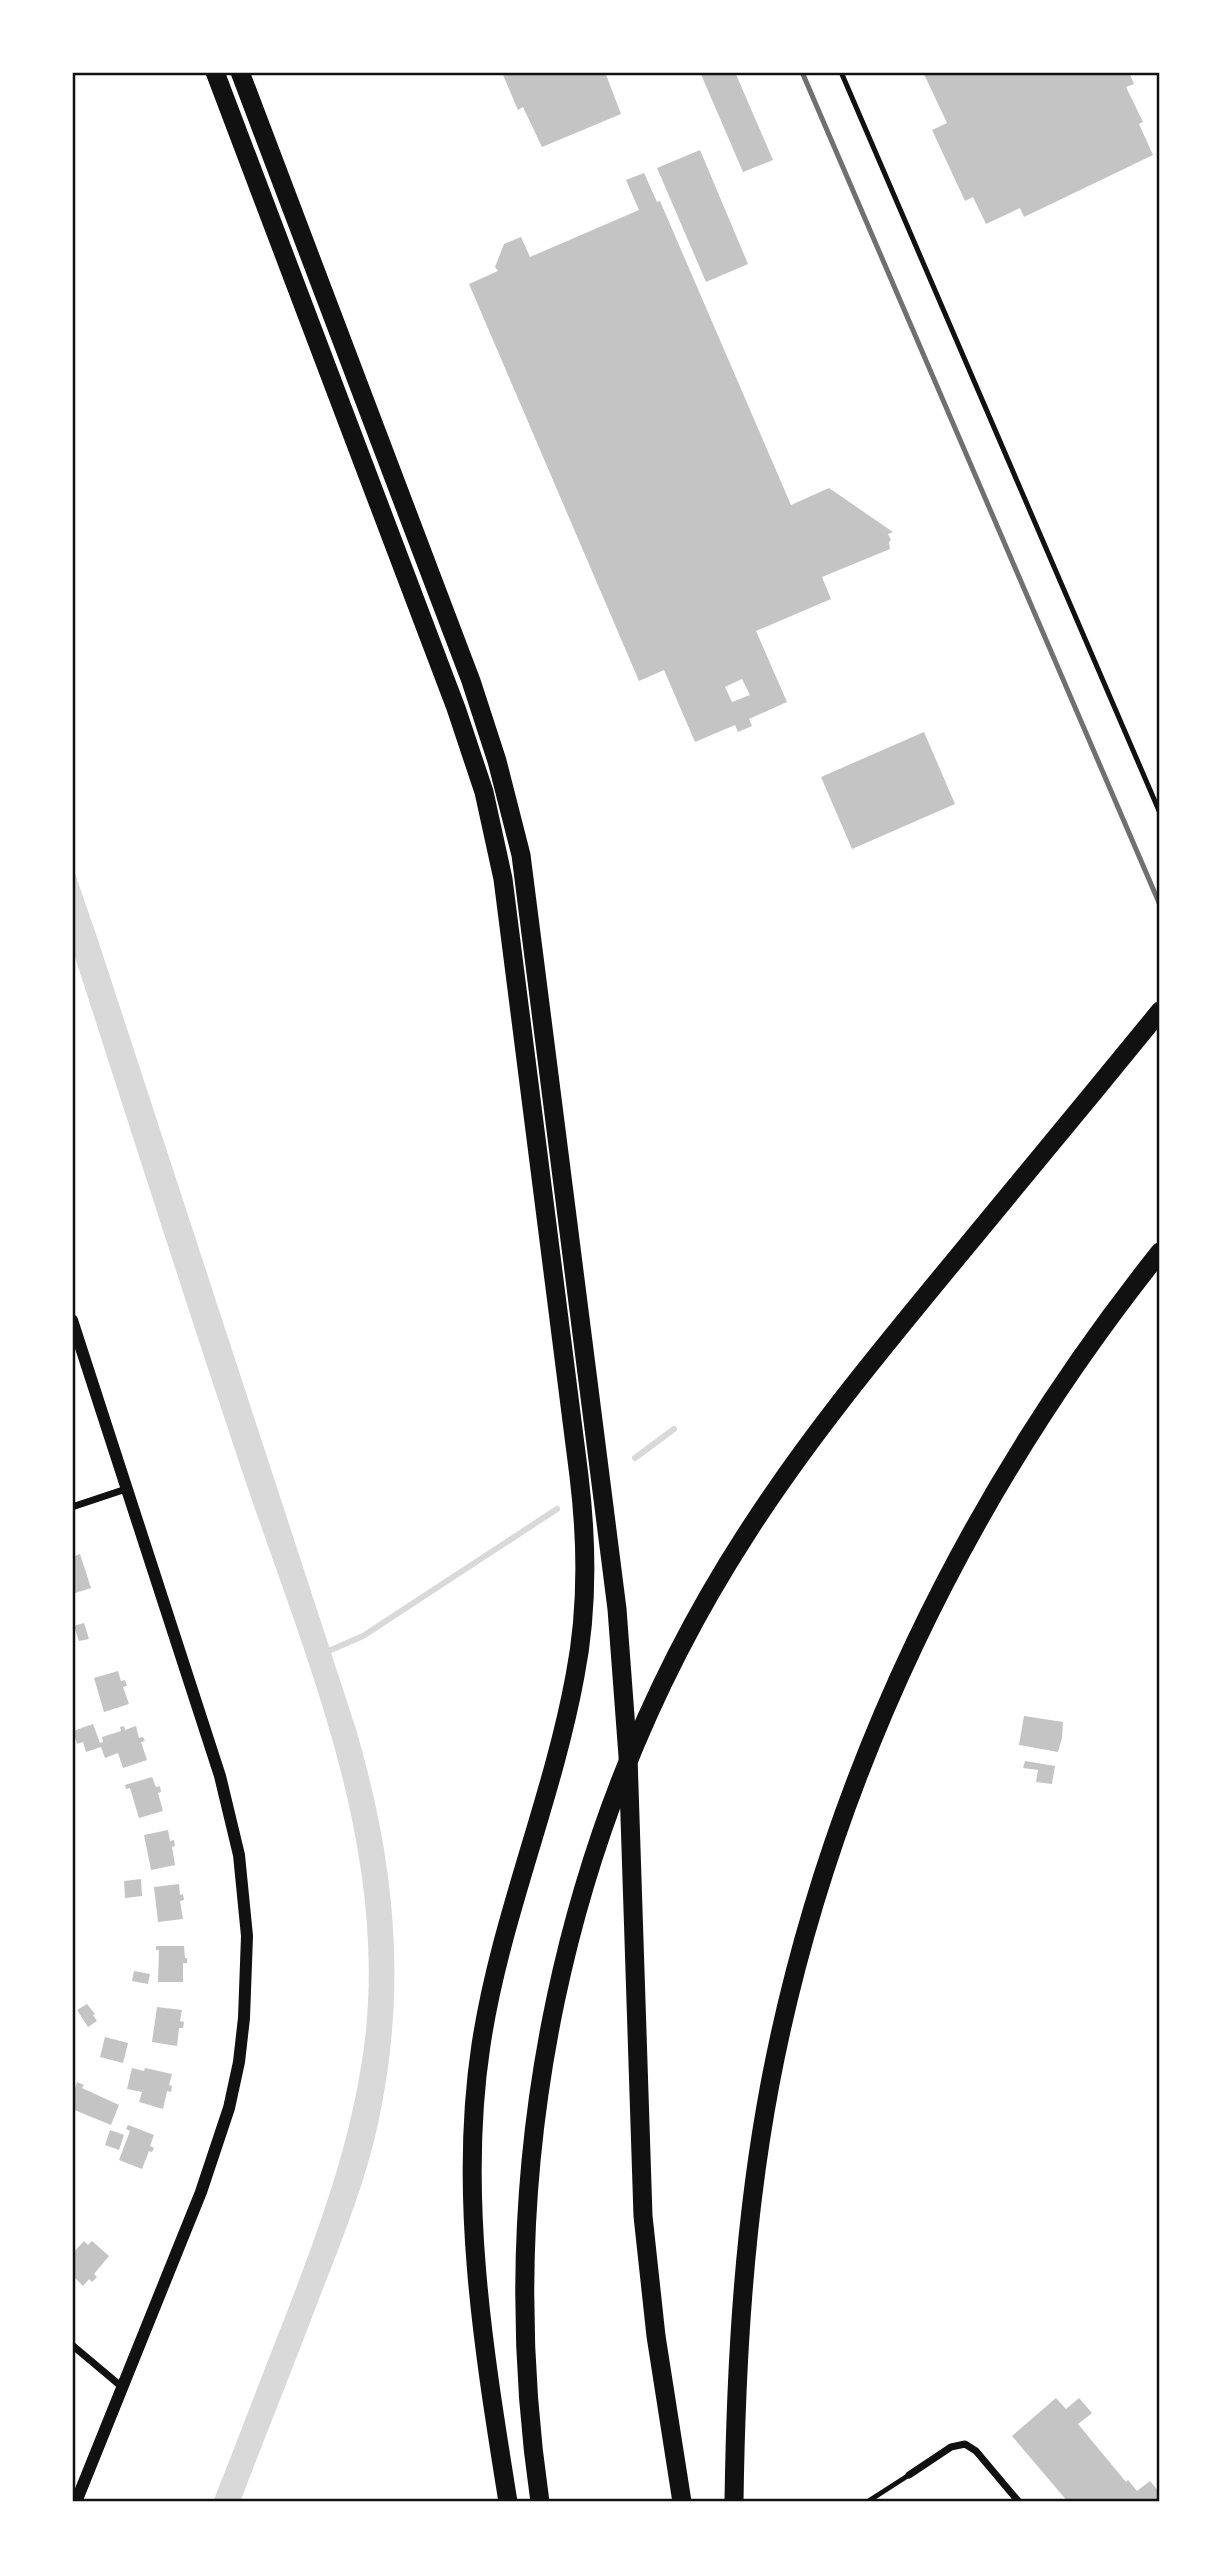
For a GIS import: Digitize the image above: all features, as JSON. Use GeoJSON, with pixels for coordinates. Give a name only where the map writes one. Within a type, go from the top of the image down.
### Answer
{"type":"FeatureCollection","features":[{"type":"Feature","properties":{"kind":"highway"},"geometry":{"type":"LineString","coordinates":[[215,72],[456,708],[488,808],[504,891],[579,1476],[585,1570],[576,1673],[558,1748],[499,1957],[476,2080],[473,2226],[508,2502]]}},
{"type":"Feature","properties":{"kind":"highway"},"geometry":{"type":"LineString","coordinates":[[240,72],[475,692],[503,780],[521,855],[617,1609],[629,1767],[643,2216],[656,2336],[682,2502]]}},
{"type":"Feature","properties":{"kind":"highway"},"geometry":{"type":"LineString","coordinates":[[540,2502],[525,2371],[524,2242],[535,2110],[567,1945],[605,1822],[652,1708],[699,1613],[747,1532],[842,1400],[1160,1011]]}},
{"type":"Feature","properties":{"kind":"highway"},"geometry":{"type":"LineString","coordinates":[[734,2502],[739,2351],[756,2172],[775,2061],[809,1927],[854,1787],[904,1666],[972,1531],[1044,1413],[1106,1322],[1160,1252]]}},
{"type":"Feature","properties":{"kind":"street"},"geometry":{"type":"LineString","coordinates":[[72,1320],[220,1776],[230,1815],[243,1894],[247,1957],[240,2062],[229,2109],[201,2192],[76,2502]]}},
{"type":"Feature","properties":{"kind":"street"},"geometry":{"type":"LineString","coordinates":[[72,1507],[126,1489]]}},
{"type":"Feature","properties":{"kind":"street"},"geometry":{"type":"LineString","coordinates":[[72,2345],[122,2388]]}},
{"type":"Feature","properties":{"kind":"street"},"geometry":{"type":"LineString","coordinates":[[909,2475],[951,2447],[965,2444],[976,2451],[1019,2502]]}},
{"type":"Feature","properties":{"kind":"lane"},"geometry":{"type":"LineString","coordinates":[[841,72],[1160,813]]}},
{"type":"Feature","properties":{"kind":"lane"},"geometry":{"type":"LineString","coordinates":[[867,2502],[909,2475]]}},
{"type":"Feature","properties":{"kind":"shaded area"},"geometry":{"type":"Polygon","coordinates":[[[72,865],[355,1726],[369,1776],[388,1875],[393,1924],[393,2022],[378,2124],[352,2213],[240,2502],[213,2502],[313,2242],[336,2174],[354,2103],[366,2030],[369,1957],[363,1885],[351,1814],[334,1744],[219,1403],[72,948],[72,865]]]}},
{"type":"Feature","properties":{"kind":"building"},"geometry":{"type":"Polygon","coordinates":[[[508,72],[605,72],[621,114],[542,147],[523,107],[518,110],[503,75],[508,72]]]}},
{"type":"Feature","properties":{"kind":"building"},"geometry":{"type":"Polygon","coordinates":[[[700,72],[735,72],[773,160],[743,172],[700,72]]]}},
{"type":"Feature","properties":{"kind":"building"},"geometry":{"type":"Polygon","coordinates":[[[923,72],[1129,72],[1134,84],[1126,87],[1143,122],[1139,124],[1153,155],[1024,217],[1020,208],[986,224],[973,197],[965,201],[932,130],[947,123],[923,72]]]}},
{"type":"Feature","properties":{"kind":"building"},"geometry":{"type":"Polygon","coordinates":[[[700,150],[748,264],[706,282],[657,168],[700,150]]]}},
{"type":"Feature","properties":{"kind":"building"},"geometry":{"type":"Polygon","coordinates":[[[644,173],[657,202],[660,201],[791,505],[829,488],[893,532],[888,534],[891,540],[890,549],[822,577],[831,599],[756,631],[787,702],[749,719],[752,726],[738,732],[735,725],[695,742],[664,670],[639,681],[469,284],[498,271],[495,267],[504,244],[521,237],[530,257],[639,210],[626,180],[644,173]],[[742,679],[725,687],[732,702],[750,695],[742,679]]]}},
{"type":"Feature","properties":{"kind":"building"},"geometry":{"type":"Polygon","coordinates":[[[924,732],[955,804],[852,849],[821,777],[924,732]]]}},
{"type":"Feature","properties":{"kind":"building"},"geometry":{"type":"Polygon","coordinates":[[[80,1554],[91,1588],[72,1594],[72,1557],[80,1554]]]}},
{"type":"Feature","properties":{"kind":"building"},"geometry":{"type":"Polygon","coordinates":[[[84,1623],[89,1639],[79,1641],[74,1626],[84,1623]]]}},
{"type":"Feature","properties":{"kind":"building"},"geometry":{"type":"Polygon","coordinates":[[[118,1671],[121,1681],[125,1680],[127,1686],[123,1687],[129,1704],[104,1712],[94,1678],[118,1671]]]}},
{"type":"Feature","properties":{"kind":"building"},"geometry":{"type":"Polygon","coordinates":[[[1024,1716],[1063,1722],[1058,1752],[1019,1745],[1024,1716]]]}},
{"type":"Feature","properties":{"kind":"building"},"geometry":{"type":"Polygon","coordinates":[[[93,1724],[100,1743],[103,1742],[102,1737],[121,1731],[120,1727],[124,1726],[125,1730],[136,1726],[139,1738],[143,1737],[145,1741],[141,1742],[147,1760],[123,1768],[118,1753],[105,1758],[101,1747],[86,1752],[83,1742],[77,1744],[73,1731],[93,1724]]]}},
{"type":"Feature","properties":{"kind":"building"},"geometry":{"type":"Polygon","coordinates":[[[1025,1761],[1055,1766],[1052,1784],[1036,1782],[1038,1770],[1023,1768],[1025,1761]]]}},
{"type":"Feature","properties":{"kind":"building"},"geometry":{"type":"Polygon","coordinates":[[[152,1777],[156,1787],[160,1786],[161,1792],[158,1793],[163,1811],[139,1818],[130,1788],[126,1789],[125,1785],[152,1777]]]}},
{"type":"Feature","properties":{"kind":"building"},"geometry":{"type":"Polygon","coordinates":[[[168,1830],[170,1841],[174,1840],[175,1846],[172,1847],[175,1865],[151,1870],[144,1835],[168,1830]]]}},
{"type":"Feature","properties":{"kind":"building"},"geometry":{"type":"Polygon","coordinates":[[[141,1879],[142,1896],[125,1898],[124,1881],[141,1879]]]}},
{"type":"Feature","properties":{"kind":"building"},"geometry":{"type":"Polygon","coordinates":[[[179,1884],[180,1895],[183,1894],[184,1900],[180,1901],[183,1919],[158,1922],[154,1887],[179,1884]]]}},
{"type":"Feature","properties":{"kind":"building"},"geometry":{"type":"Polygon","coordinates":[[[156,1946],[184,1946],[187,1963],[183,1963],[183,1982],[158,1982],[159,1950],[156,1950],[156,1946]]]}},
{"type":"Feature","properties":{"kind":"building"},"geometry":{"type":"Polygon","coordinates":[[[134,1971],[150,1974],[148,1984],[132,1981],[134,1971]]]}},
{"type":"Feature","properties":{"kind":"building"},"geometry":{"type":"Polygon","coordinates":[[[87,2004],[97,2021],[88,2027],[77,2010],[87,2004]]]}},
{"type":"Feature","properties":{"kind":"building"},"geometry":{"type":"Polygon","coordinates":[[[157,2007],[182,2010],[180,2021],[184,2022],[183,2028],[179,2028],[177,2046],[152,2042],[157,2007]]]}},
{"type":"Feature","properties":{"kind":"building"},"geometry":{"type":"Polygon","coordinates":[[[105,2037],[128,2043],[123,2063],[100,2057],[105,2037]]]}},
{"type":"Feature","properties":{"kind":"building"},"geometry":{"type":"Polygon","coordinates":[[[132,2068],[172,2074],[169,2085],[172,2086],[171,2092],[167,2091],[163,2109],[139,2102],[142,2092],[127,2089],[132,2068]]]}},
{"type":"Feature","properties":{"kind":"building"},"geometry":{"type":"Polygon","coordinates":[[[77,2082],[84,2085],[82,2088],[119,2105],[111,2125],[72,2109],[72,2097],[77,2082]]]}},
{"type":"Feature","properties":{"kind":"building"},"geometry":{"type":"Polygon","coordinates":[[[128,2125],[154,2135],[150,2146],[154,2148],[152,2152],[149,2151],[142,2169],[119,2160],[130,2131],[126,2129],[128,2125]]]}},
{"type":"Feature","properties":{"kind":"building"},"geometry":{"type":"Polygon","coordinates":[[[110,2130],[124,2135],[119,2150],[105,2145],[110,2130]]]}},
{"type":"Feature","properties":{"kind":"building"},"geometry":{"type":"Polygon","coordinates":[[[84,2241],[88,2245],[92,2241],[109,2256],[94,2274],[97,2277],[92,2282],[89,2279],[83,2286],[75,2278],[72,2282],[72,2254],[84,2241]]]}},
{"type":"Feature","properties":{"kind":"building"},"geometry":{"type":"Polygon","coordinates":[[[1056,2398],[1066,2409],[1079,2398],[1092,2413],[1078,2424],[1126,2482],[1128,2480],[1137,2491],[1150,2481],[1160,2493],[1160,2501],[1068,2502],[1012,2436],[1056,2398]]]}},
{"type":"Feature","properties":{"kind":"waterway"},"geometry":{"type":"LineString","coordinates":[[635,1458],[674,1429]]}},
{"type":"Feature","properties":{"kind":"waterway"},"geometry":{"type":"LineString","coordinates":[[324,1653],[363,1636],[557,1509]]}},
{"type":"Feature","properties":{"kind":"railway"},"geometry":{"type":"LineString","coordinates":[[802,72],[1160,905]]}}]}
